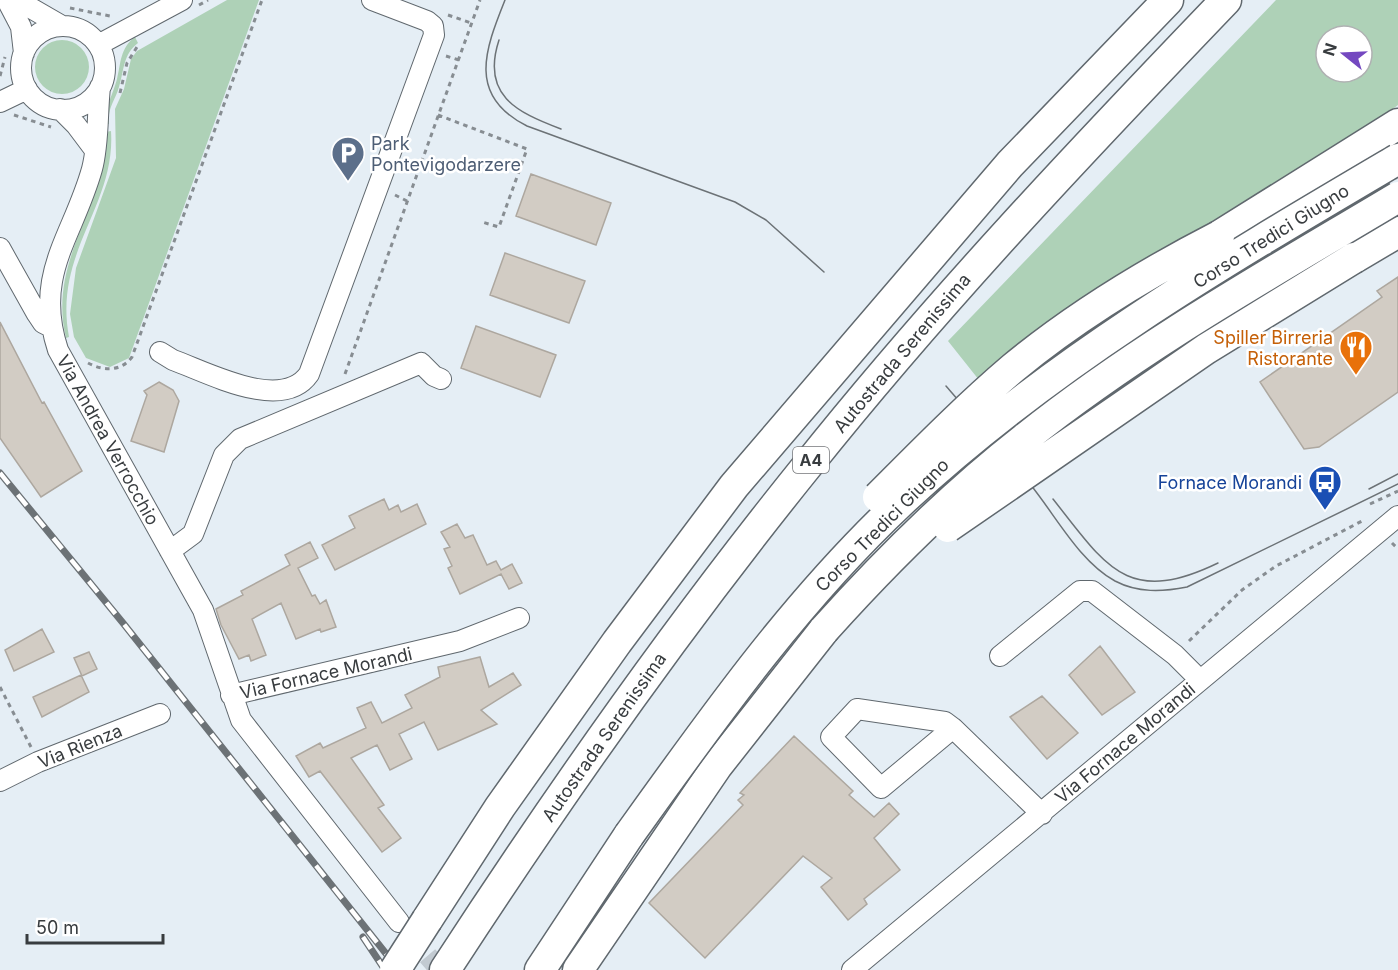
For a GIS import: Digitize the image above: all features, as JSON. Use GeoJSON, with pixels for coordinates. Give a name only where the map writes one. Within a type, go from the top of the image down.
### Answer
{"type":"FeatureCollection","features":[{"type":"Feature","properties":{"kind":"highway","name":"A4"},"geometry":{"type":"LineString","coordinates":[[395,970],[413,921],[521,778],[617,642],[734,486],[1002,173],[1168,0]]}},
{"type":"Feature","properties":{"kind":"highway","name":"Autostrada Serenissima"},"geometry":{"type":"LineString","coordinates":[[448,966],[590,753],[709,592],[809,463],[900,353],[1047,186],[1226,0]]}},
{"type":"Feature","properties":{"kind":"highway"},"geometry":{"type":"LineString","coordinates":[[750,667],[796,591],[874,501],[982,396],[1051,338],[1151,271],[1219,236],[1398,124]]}},
{"type":"Feature","properties":{"kind":"highway","name":"Corso Tredici Giugno"},"geometry":{"type":"LineString","coordinates":[[540,970],[628,835],[750,667],[824,582],[900,502],[1000,417],[1108,338],[1398,159]]}},
{"type":"Feature","properties":{"kind":"highway","name":"Corso Tredici Giugno"},"geometry":{"type":"LineString","coordinates":[[578,970],[711,775],[824,630],[927,522],[1024,438],[1101,382],[1190,323],[1398,197]]}},
{"type":"Feature","properties":{"kind":"highway"},"geometry":{"type":"LineString","coordinates":[[824,630],[967,512],[1206,349],[1398,232]]}},
{"type":"Feature","properties":{"kind":"street"},"geometry":{"type":"LineString","coordinates":[[7,0],[21,27],[24,53],[23,78],[27,89],[36,99],[47,106],[60,109],[84,104],[108,93]]}},
{"type":"Feature","properties":{"kind":"street"},"geometry":{"type":"LineString","coordinates":[[17,0],[64,16],[98,45],[169,3]]}},
{"type":"Feature","properties":{"kind":"street"},"geometry":{"type":"LineString","coordinates":[[160,352],[173,360],[260,390],[294,386],[309,374],[434,35],[434,29],[428,21],[372,0]]}},
{"type":"Feature","properties":{"kind":"street"},"geometry":{"type":"LineString","coordinates":[[24,53],[39,34],[64,16]]}},
{"type":"Feature","properties":{"kind":"street","name":"Via Andrea Verrocchio"},"geometry":{"type":"LineString","coordinates":[[98,45],[104,58],[108,93],[98,129],[90,176],[55,265],[49,301],[51,327],[68,371],[203,610],[231,695]]}},
{"type":"Feature","properties":{"kind":"street"},"geometry":{"type":"LineString","coordinates":[[5,108],[27,89]]}},
{"type":"Feature","properties":{"kind":"street"},"geometry":{"type":"LineString","coordinates":[[60,109],[76,125],[94,149]]}},
{"type":"Feature","properties":{"kind":"street","name":"Via Andrea Verrocchio"},"geometry":{"type":"LineString","coordinates":[[0,248],[37,314],[43,323],[51,327]]}},
{"type":"Feature","properties":{"kind":"street"},"geometry":{"type":"LineString","coordinates":[[170,551],[193,534],[220,462],[236,441],[421,363],[434,376],[441,379]]}},
{"type":"Feature","properties":{"kind":"street","name":"Via Fornace Morandi"},"geometry":{"type":"LineString","coordinates":[[852,970],[1398,516]]}},
{"type":"Feature","properties":{"kind":"street"},"geometry":{"type":"LineString","coordinates":[[1000,656],[1080,591],[1092,591],[1175,655],[1200,680]]}},
{"type":"Feature","properties":{"kind":"street","name":"Via Fornace Morandi"},"geometry":{"type":"LineString","coordinates":[[413,921],[246,728],[231,695],[460,641],[519,618]]}},
{"type":"Feature","properties":{"kind":"street"},"geometry":{"type":"LineString","coordinates":[[953,728],[880,788],[831,737],[857,709],[945,722],[953,728],[1042,814]]}},
{"type":"Feature","properties":{"kind":"street","name":"Via Rienza"},"geometry":{"type":"LineString","coordinates":[[0,781],[38,762],[160,714]]}},
{"type":"Feature","properties":{"kind":"path"},"geometry":{"type":"LineString","coordinates":[[84,361],[101,368],[111,369],[122,366],[132,357],[262,0]]}},
{"type":"Feature","properties":{"kind":"path"},"geometry":{"type":"LineString","coordinates":[[345,374],[480,0]]}},
{"type":"Feature","properties":{"kind":"path"},"geometry":{"type":"LineString","coordinates":[[64,16],[113,15]]}},
{"type":"Feature","properties":{"kind":"path"},"geometry":{"type":"LineString","coordinates":[[108,93],[123,86],[129,57],[139,46]]}},
{"type":"Feature","properties":{"kind":"path"},"geometry":{"type":"LineString","coordinates":[[5,108],[59,132]]}},
{"type":"Feature","properties":{"kind":"path"},"geometry":{"type":"LineString","coordinates":[[438,115],[527,149],[499,227],[482,222]]}},
{"type":"Feature","properties":{"kind":"path"},"geometry":{"type":"LineString","coordinates":[[1370,504],[1398,491]]}},
{"type":"Feature","properties":{"kind":"path"},"geometry":{"type":"LineString","coordinates":[[1183,646],[1242,590],[1276,566],[1360,521],[1372,523]]}},
{"type":"Feature","properties":{"kind":"path"},"geometry":{"type":"LineString","coordinates":[[0,687],[38,762]]}},
{"type":"Feature","properties":{"kind":"green space"},"geometry":{"type":"Polygon","coordinates":[[[227,0],[259,0],[129,358],[110,367],[86,358],[74,337],[70,314],[76,268],[116,158],[115,109],[124,89],[131,59],[137,51],[227,0]]]}},
{"type":"Feature","properties":{"kind":"green space"},"geometry":{"type":"Polygon","coordinates":[[[1276,0],[1398,0],[1398,105],[1368,128],[1118,278],[979,380],[948,341],[1276,0]]]}},
{"type":"Feature","properties":{"kind":"green space"},"geometry":{"type":"Polygon","coordinates":[[[135,37],[138,43],[129,52],[110,109],[109,124],[105,124],[122,56],[126,46],[135,37]]]}},
{"type":"Feature","properties":{"kind":"green space"},"geometry":{"type":"Polygon","coordinates":[[[62,40],[72,42],[81,48],[87,57],[89,67],[87,77],[81,86],[72,92],[62,94],[52,92],[43,86],[37,77],[35,67],[37,57],[43,48],[52,42],[62,40]]]}},
{"type":"Feature","properties":{"kind":"green space"},"geometry":{"type":"Polygon","coordinates":[[[111,131],[110,158],[104,183],[77,254],[70,280],[66,307],[69,337],[66,338],[62,310],[64,283],[98,184],[104,159],[106,132],[111,131]]]}},
{"type":"Feature","properties":{"kind":"building"},"geometry":{"type":"Polygon","coordinates":[[[531,174],[611,203],[596,245],[516,216],[531,174]]]}},
{"type":"Feature","properties":{"kind":"building"},"geometry":{"type":"Polygon","coordinates":[[[505,253],[585,281],[569,323],[490,295],[505,253]]]}},
{"type":"Feature","properties":{"kind":"building"},"geometry":{"type":"Polygon","coordinates":[[[1398,277],[1398,392],[1319,447],[1304,449],[1260,382],[1382,297],[1377,291],[1398,277]]]}},
{"type":"Feature","properties":{"kind":"building"},"geometry":{"type":"Polygon","coordinates":[[[0,322],[42,403],[44,402],[82,471],[41,497],[0,438],[0,322]]]}},
{"type":"Feature","properties":{"kind":"building"},"geometry":{"type":"Polygon","coordinates":[[[476,326],[556,355],[540,397],[461,368],[476,326]]]}},
{"type":"Feature","properties":{"kind":"building"},"geometry":{"type":"Polygon","coordinates":[[[159,382],[173,390],[179,401],[164,452],[131,441],[147,395],[144,391],[159,382]]]}},
{"type":"Feature","properties":{"kind":"building"},"geometry":{"type":"Polygon","coordinates":[[[384,499],[389,510],[398,505],[401,512],[417,504],[426,524],[335,570],[322,545],[355,528],[349,516],[384,499]]]}},
{"type":"Feature","properties":{"kind":"building"},"geometry":{"type":"Polygon","coordinates":[[[457,524],[465,538],[473,535],[487,565],[496,561],[501,570],[512,564],[522,583],[509,589],[501,574],[460,594],[448,568],[452,566],[444,549],[450,547],[441,532],[457,524]]]}},
{"type":"Feature","properties":{"kind":"building"},"geometry":{"type":"Polygon","coordinates":[[[310,542],[318,558],[298,568],[312,596],[315,595],[320,604],[326,600],[336,627],[321,632],[320,629],[296,639],[281,603],[252,619],[266,655],[251,661],[249,655],[239,659],[221,625],[216,609],[243,595],[241,591],[290,565],[285,555],[310,542]]]}},
{"type":"Feature","properties":{"kind":"building"},"geometry":{"type":"Polygon","coordinates":[[[42,629],[54,652],[14,671],[5,650],[42,629]]]}},
{"type":"Feature","properties":{"kind":"building"},"geometry":{"type":"Polygon","coordinates":[[[1100,646],[1135,692],[1102,715],[1069,675],[1100,646]]]}},
{"type":"Feature","properties":{"kind":"building"},"geometry":{"type":"Polygon","coordinates":[[[89,652],[97,669],[82,676],[74,658],[89,652]]]}},
{"type":"Feature","properties":{"kind":"building"},"geometry":{"type":"Polygon","coordinates":[[[480,657],[489,687],[513,673],[521,685],[481,710],[497,724],[438,750],[424,722],[399,734],[412,759],[390,770],[377,745],[351,758],[384,805],[378,808],[401,838],[382,852],[320,771],[309,777],[296,756],[320,743],[323,748],[366,728],[357,708],[371,702],[382,723],[412,708],[405,695],[440,677],[438,667],[480,657]]]}},
{"type":"Feature","properties":{"kind":"building"},"geometry":{"type":"Polygon","coordinates":[[[81,675],[89,692],[42,717],[33,697],[81,675]]]}},
{"type":"Feature","properties":{"kind":"building"},"geometry":{"type":"Polygon","coordinates":[[[1042,696],[1078,733],[1047,759],[1010,717],[1042,696]]]}},
{"type":"Feature","properties":{"kind":"building"},"geometry":{"type":"Polygon","coordinates":[[[794,736],[853,791],[849,795],[874,817],[889,803],[899,814],[874,838],[900,870],[864,899],[867,904],[848,920],[821,887],[832,878],[803,856],[705,958],[649,903],[743,805],[738,800],[744,795],[740,793],[794,736]]]}},
{"type":"Feature","properties":{"kind":"tunnel"},"geometry":{"type":"LineString","coordinates":[[408,933],[440,970]]}},
{"type":"Feature","properties":{"kind":"tram line"},"geometry":{"type":"LineString","coordinates":[[505,0],[487,54],[486,70],[488,86],[495,101],[508,114],[527,126],[735,202],[766,220],[824,272]]}},
{"type":"Feature","properties":{"kind":"tram line"},"geometry":{"type":"LineString","coordinates":[[499,40],[495,59],[495,75],[506,99],[530,116],[561,129]]}},
{"type":"Feature","properties":{"kind":"tram line"},"geometry":{"type":"LineString","coordinates":[[946,386],[1030,484],[1090,562],[1115,581],[1132,588],[1168,590],[1187,587],[1398,484]]}},
{"type":"Feature","properties":{"kind":"tram line"},"geometry":{"type":"LineString","coordinates":[[1369,489],[1398,474]]}},
{"type":"Feature","properties":{"kind":"tram line"},"geometry":{"type":"LineString","coordinates":[[1053,499],[1088,543],[1121,573],[1140,580],[1161,581],[1187,576],[1218,563]]}},
{"type":"Feature","properties":{"kind":"railway"},"geometry":{"type":"LineString","coordinates":[[0,473],[123,623],[399,970]]}},
{"type":"Feature","properties":{"kind":"railway"},"geometry":{"type":"LineString","coordinates":[[363,937],[385,970]]}},
{"type":"Feature","properties":{"kind":"place","name":"Park Pontevigodarzere"},"geometry":{"type":"Point","coordinates":[348,182]}},
{"type":"Feature","properties":{"kind":"place","name":"Spiller Birreria Ristorante"},"geometry":{"type":"Point","coordinates":[1356,376]}},
{"type":"Feature","properties":{"kind":"place","name":"Fornace Morandi"},"geometry":{"type":"Point","coordinates":[1325,511]}}]}
